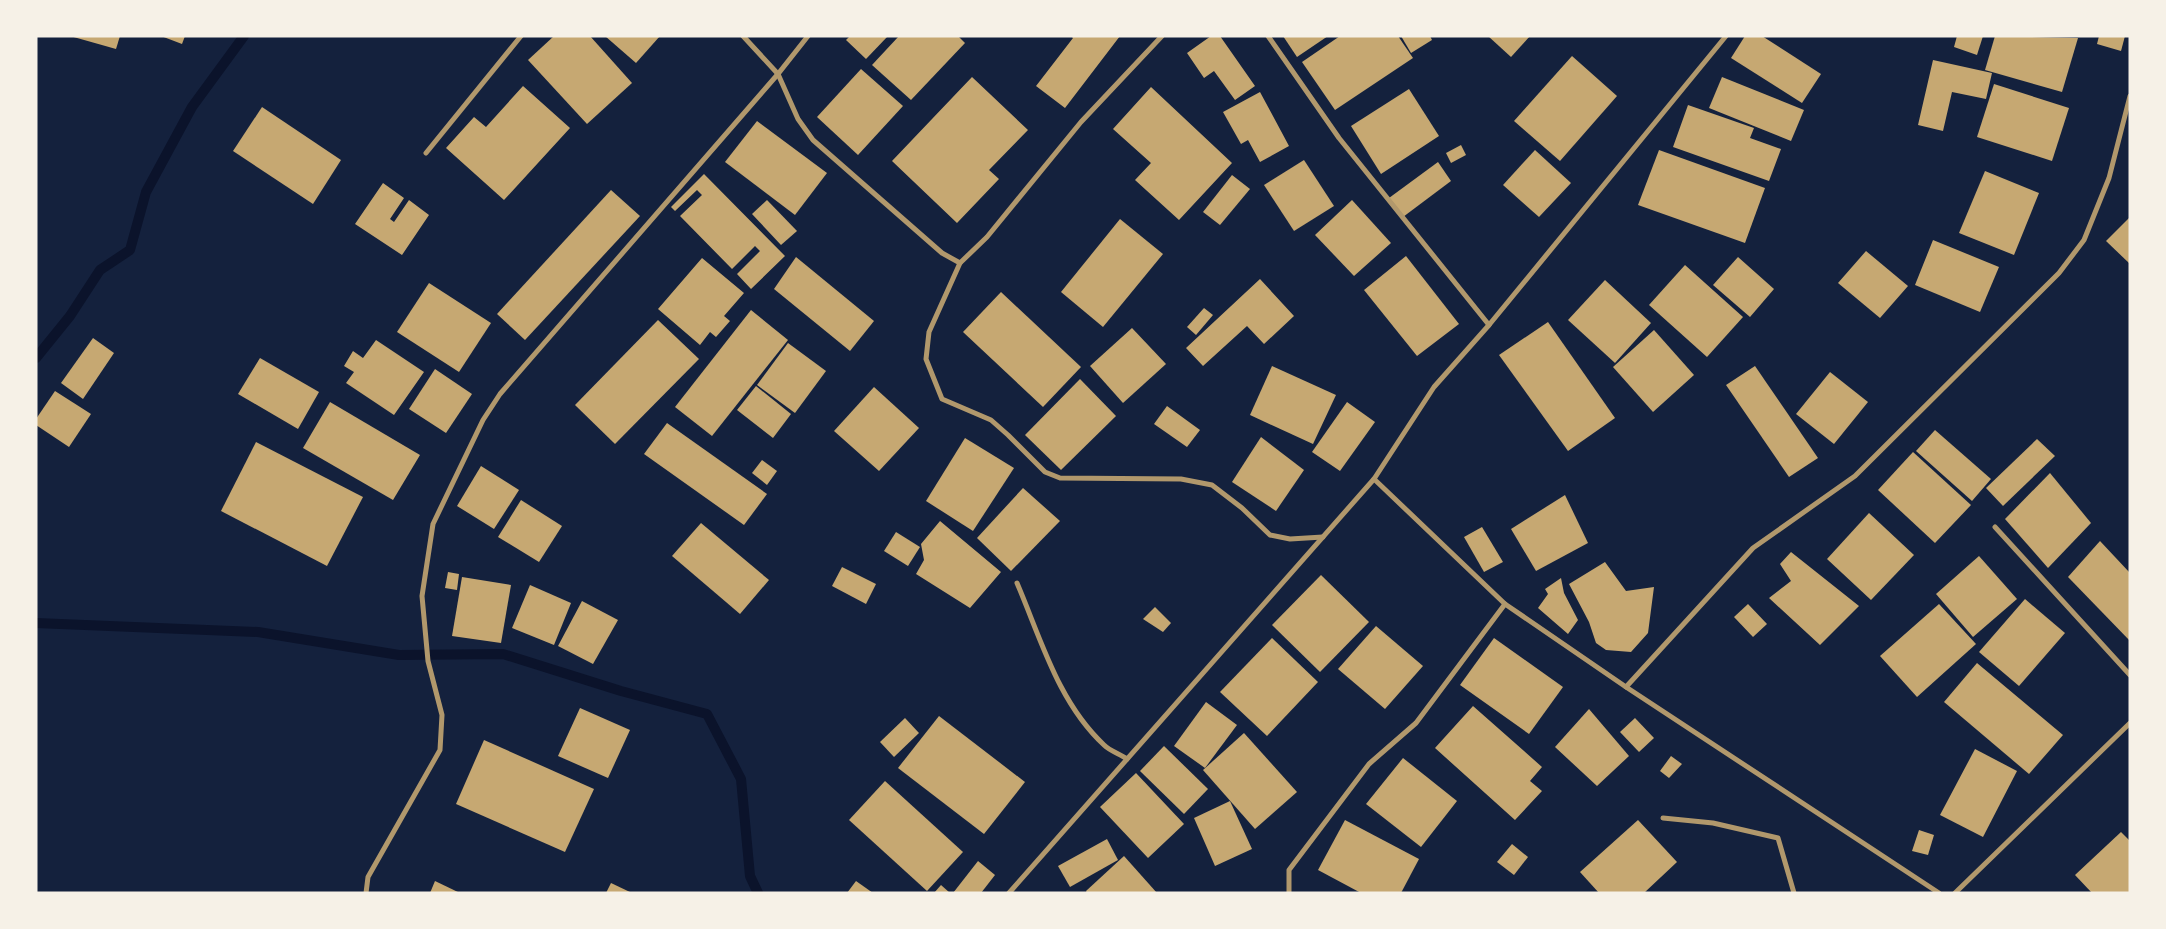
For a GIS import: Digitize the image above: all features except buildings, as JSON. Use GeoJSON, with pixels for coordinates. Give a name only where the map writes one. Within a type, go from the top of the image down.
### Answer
{"type":"FeatureCollection","features":[{"type":"Feature","properties":{"kind":"street"},"geometry":{"type":"LineString","coordinates":[[426,153],[521,36]]}},
{"type":"Feature","properties":{"kind":"street"},"geometry":{"type":"LineString","coordinates":[[743,36],[778,74],[798,119],[812,140],[942,253],[960,263]]}},
{"type":"Feature","properties":{"kind":"street"},"geometry":{"type":"LineString","coordinates":[[366,893],[368,877],[440,750],[442,715],[428,661],[422,596],[433,524],[483,420],[500,394],[778,74],[808,36]]}},
{"type":"Feature","properties":{"kind":"street"},"geometry":{"type":"LineString","coordinates":[[1162,36],[1081,122],[987,237],[960,263],[929,332],[926,359],[942,399],[990,420],[1008,434],[1045,472],[1060,478],[1181,479],[1212,485],[1242,508],[1270,534],[1290,539],[1322,537]]}},
{"type":"Feature","properties":{"kind":"street"},"geometry":{"type":"LineString","coordinates":[[1268,36],[1339,138],[1489,326]]}},
{"type":"Feature","properties":{"kind":"street"},"geometry":{"type":"LineString","coordinates":[[1009,893],[1374,479],[1434,387],[1489,326],[1726,36]]}},
{"type":"Feature","properties":{"kind":"street"},"geometry":{"type":"LineString","coordinates":[[1626,687],[1753,548],[1855,476],[2059,273],[2084,240],[2095,214],[2109,178],[2130,96]]}},
{"type":"Feature","properties":{"kind":"street"},"geometry":{"type":"LineString","coordinates":[[1374,479],[1505,604],[1626,687],[1939,893]]}},
{"type":"Feature","properties":{"kind":"street"},"geometry":{"type":"LineString","coordinates":[[1995,526],[2130,676]]}},
{"type":"Feature","properties":{"kind":"street"},"geometry":{"type":"LineString","coordinates":[[1017,583],[1051,668],[1072,705],[1105,746],[1128,759]]}},
{"type":"Feature","properties":{"kind":"street"},"geometry":{"type":"LineString","coordinates":[[1290,893],[1290,870],[1295,863],[1369,764],[1416,723],[1505,604]]}},
{"type":"Feature","properties":{"kind":"street"},"geometry":{"type":"LineString","coordinates":[[1955,893],[2130,723]]}},
{"type":"Feature","properties":{"kind":"street"},"geometry":{"type":"LineString","coordinates":[[1663,818],[1713,823],[1778,838],[1794,893]]}},
{"type":"Feature","properties":{"kind":"waterway"},"geometry":{"type":"LineString","coordinates":[[36,358],[70,316],[100,270],[130,250],[146,192],[192,107],[244,36]]}},
{"type":"Feature","properties":{"kind":"waterway"},"geometry":{"type":"LineString","coordinates":[[36,623],[258,632],[399,655],[503,654],[621,691],[707,714],[741,779],[750,876],[758,893]]}}]}
